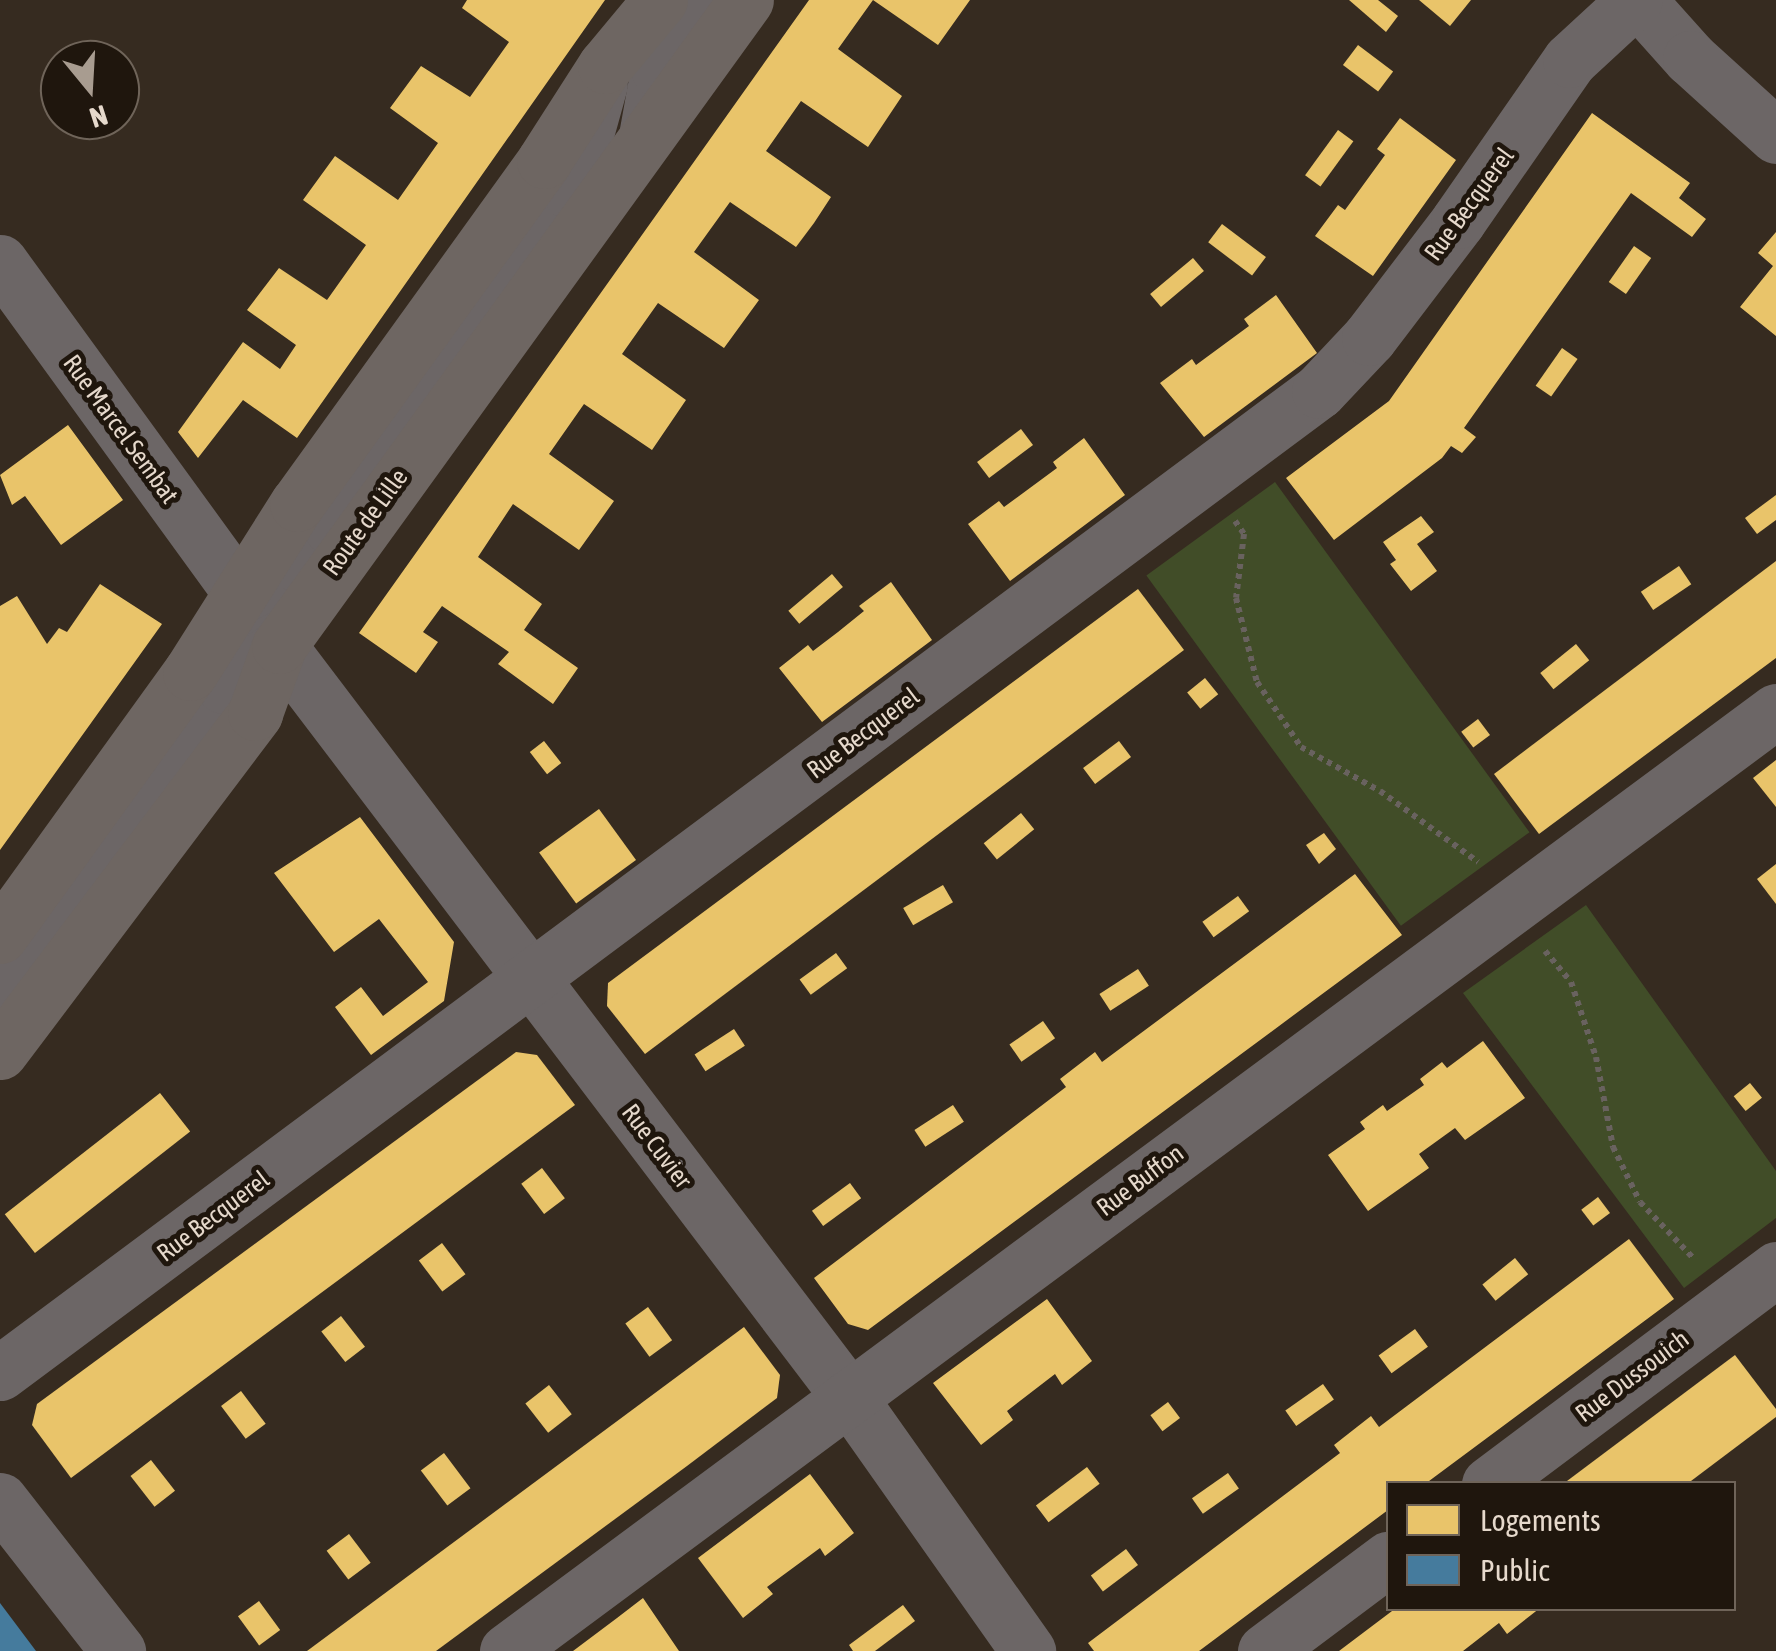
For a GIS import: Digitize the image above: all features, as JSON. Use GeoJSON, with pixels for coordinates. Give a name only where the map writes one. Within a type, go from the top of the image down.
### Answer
{"type":"FeatureCollection","features":[{"type":"Feature","properties":{"kind":"main road"},"geometry":{"type":"LineString","coordinates":[[0,936],[243,595],[298,504],[544,161],[605,66],[660,0]]}},
{"type":"Feature","properties":{"kind":"main road","name":"Route de Lille"},"geometry":{"type":"LineString","coordinates":[[0,1052],[255,713],[278,646],[746,0]]}},
{"type":"Feature","properties":{"kind":"street"},"geometry":{"type":"LineString","coordinates":[[646,136],[658,69],[707,0]]}},
{"type":"Feature","properties":{"kind":"street"},"geometry":{"type":"LineString","coordinates":[[1636,0],[1690,58],[1776,136]]}},
{"type":"Feature","properties":{"kind":"street","name":"Rue Becquerel"},"geometry":{"type":"LineString","coordinates":[[0,1374],[1319,391],[1369,338],[1447,236],[1570,60],[1636,0]]}},
{"type":"Feature","properties":{"kind":"street","name":"Rue Marcel Sembat"},"geometry":{"type":"LineString","coordinates":[[0,262],[278,646]]}},
{"type":"Feature","properties":{"kind":"street"},"geometry":{"type":"LineString","coordinates":[[0,995],[224,686],[278,646]]}},
{"type":"Feature","properties":{"kind":"street","name":"Rue Cuvier"},"geometry":{"type":"LineString","coordinates":[[278,646],[849,1397],[1028,1651]]}},
{"type":"Feature","properties":{"kind":"street","name":"Rue Buffon"},"geometry":{"type":"LineString","coordinates":[[506,1651],[1776,712]]}},
{"type":"Feature","properties":{"kind":"street","name":"Rue Dussouich"},"geometry":{"type":"LineString","coordinates":[[1493,1481],[1776,1268]]}},
{"type":"Feature","properties":{"kind":"street"},"geometry":{"type":"LineString","coordinates":[[0,1500],[118,1651]]}},
{"type":"Feature","properties":{"kind":"street"},"geometry":{"type":"LineString","coordinates":[[1266,1651],[1386,1561]]}},
{"type":"Feature","properties":{"kind":"green space"},"geometry":{"type":"Polygon","coordinates":[[[1275,482],[1530,832],[1401,926],[1146,575],[1275,482]]]}},
{"type":"Feature","properties":{"kind":"green space"},"geometry":{"type":"Polygon","coordinates":[[[1586,905],[1776,1171],[1776,1218],[1684,1288],[1463,993],[1586,905]]]}},
{"type":"Feature","properties":{"kind":"building: Logements"},"geometry":{"type":"Polygon","coordinates":[[[467,0],[605,0],[297,438],[243,400],[198,458],[178,432],[243,342],[280,369],[296,345],[247,310],[279,268],[327,300],[366,245],[303,200],[335,156],[398,200],[438,143],[390,108],[421,66],[470,97],[509,42],[462,8],[467,0]]]}},
{"type":"Feature","properties":{"kind":"building: Logements"},"geometry":{"type":"Polygon","coordinates":[[[809,0],[873,0],[838,49],[902,96],[868,147],[801,101],[766,151],[831,197],[814,223],[796,247],[730,202],[694,252],[759,300],[724,348],[658,303],[622,354],[686,400],[652,450],[584,404],[549,454],[614,501],[579,550],[513,504],[478,557],[542,604],[524,630],[578,668],[553,704],[498,664],[509,652],[442,606],[423,632],[438,642],[416,673],[359,633],[809,0]]]}},
{"type":"Feature","properties":{"kind":"building: Logements"},"geometry":{"type":"Polygon","coordinates":[[[873,0],[970,0],[938,45],[873,0]]]}},
{"type":"Feature","properties":{"kind":"building: Logements"},"geometry":{"type":"Polygon","coordinates":[[[1349,0],[1378,0],[1398,16],[1386,32],[1349,0]]]}},
{"type":"Feature","properties":{"kind":"building: Logements"},"geometry":{"type":"Polygon","coordinates":[[[1419,0],[1471,0],[1450,26],[1419,0]]]}},
{"type":"Feature","properties":{"kind":"building: Logements"},"geometry":{"type":"Polygon","coordinates":[[[1358,45],[1393,71],[1378,91],[1343,65],[1358,45]]]}},
{"type":"Feature","properties":{"kind":"building: Logements"},"geometry":{"type":"Polygon","coordinates":[[[1592,113],[1690,183],[1679,198],[1706,219],[1692,237],[1631,193],[1464,428],[1476,437],[1462,453],[1451,446],[1442,458],[1334,540],[1286,478],[1389,401],[1592,113]]]}},
{"type":"Feature","properties":{"kind":"building: Logements"},"geometry":{"type":"Polygon","coordinates":[[[1400,118],[1456,160],[1373,276],[1315,236],[1338,205],[1345,210],[1385,155],[1377,149],[1400,118]]]}},
{"type":"Feature","properties":{"kind":"building: Logements"},"geometry":{"type":"Polygon","coordinates":[[[1338,130],[1353,141],[1320,186],[1305,175],[1338,130]]]}},
{"type":"Feature","properties":{"kind":"building: Logements"},"geometry":{"type":"Polygon","coordinates":[[[1222,224],[1266,257],[1252,275],[1208,242],[1222,224]]]}},
{"type":"Feature","properties":{"kind":"building: Logements"},"geometry":{"type":"Polygon","coordinates":[[[1776,232],[1776,336],[1740,307],[1773,266],[1758,253],[1776,232]]]}},
{"type":"Feature","properties":{"kind":"building: Logements"},"geometry":{"type":"Polygon","coordinates":[[[1634,246],[1651,258],[1626,294],[1609,282],[1634,246]]]}},
{"type":"Feature","properties":{"kind":"building: Logements"},"geometry":{"type":"Polygon","coordinates":[[[1193,258],[1204,271],[1161,307],[1150,294],[1193,258]]]}},
{"type":"Feature","properties":{"kind":"building: Logements"},"geometry":{"type":"Polygon","coordinates":[[[1276,295],[1317,353],[1204,437],[1160,383],[1192,359],[1196,365],[1249,326],[1244,319],[1276,295]]]}},
{"type":"Feature","properties":{"kind":"building: Logements"},"geometry":{"type":"Polygon","coordinates":[[[1562,348],[1578,359],[1551,397],[1536,386],[1562,348]]]}},
{"type":"Feature","properties":{"kind":"building: Logements"},"geometry":{"type":"Polygon","coordinates":[[[68,425],[123,500],[61,545],[25,496],[12,505],[0,475],[68,425]]]}},
{"type":"Feature","properties":{"kind":"building: Logements"},"geometry":{"type":"Polygon","coordinates":[[[1021,429],[1033,445],[989,478],[977,462],[1021,429]]]}},
{"type":"Feature","properties":{"kind":"building: Logements"},"geometry":{"type":"Polygon","coordinates":[[[1084,438],[1125,495],[1010,581],[968,524],[999,501],[1004,507],[1057,468],[1053,462],[1084,438]]]}},
{"type":"Feature","properties":{"kind":"building: Logements"},"geometry":{"type":"Polygon","coordinates":[[[1776,495],[1776,520],[1757,534],[1745,518],[1776,495]]]}},
{"type":"Feature","properties":{"kind":"building: Logements"},"geometry":{"type":"Polygon","coordinates":[[[1421,516],[1434,532],[1417,544],[1437,571],[1411,591],[1390,564],[1396,560],[1383,542],[1421,516]]]}},
{"type":"Feature","properties":{"kind":"building: Logements"},"geometry":{"type":"Polygon","coordinates":[[[1776,561],[1776,658],[1539,834],[1494,774],[1776,561]]]}},
{"type":"Feature","properties":{"kind":"building: Logements"},"geometry":{"type":"Polygon","coordinates":[[[1679,566],[1691,584],[1653,610],[1641,592],[1679,566]]]}},
{"type":"Feature","properties":{"kind":"building: Logements"},"geometry":{"type":"Polygon","coordinates":[[[832,574],[843,587],[799,624],[788,611],[832,574]]]}},
{"type":"Feature","properties":{"kind":"building: Logements"},"geometry":{"type":"Polygon","coordinates":[[[891,582],[932,640],[822,722],[779,668],[808,645],[813,651],[838,632],[864,611],[859,606],[891,582]]]}},
{"type":"Feature","properties":{"kind":"building: Logements"},"geometry":{"type":"Polygon","coordinates":[[[100,584],[162,624],[0,850],[0,606],[17,596],[47,644],[59,628],[67,632],[100,584]]]}},
{"type":"Feature","properties":{"kind":"building: Logements"},"geometry":{"type":"Polygon","coordinates":[[[1138,589],[1184,650],[645,1054],[607,1006],[608,983],[1138,589]]]}},
{"type":"Feature","properties":{"kind":"building: Logements"},"geometry":{"type":"Polygon","coordinates":[[[1576,644],[1589,660],[1553,689],[1540,673],[1576,644]]]}},
{"type":"Feature","properties":{"kind":"building: Logements"},"geometry":{"type":"Polygon","coordinates":[[[1205,678],[1218,694],[1200,709],[1187,692],[1205,678]]]}},
{"type":"Feature","properties":{"kind":"building: Logements"},"geometry":{"type":"Polygon","coordinates":[[[1478,719],[1490,735],[1473,748],[1461,732],[1478,719]]]}},
{"type":"Feature","properties":{"kind":"building: Logements"},"geometry":{"type":"Polygon","coordinates":[[[544,741],[561,763],[547,774],[530,752],[544,741]]]}},
{"type":"Feature","properties":{"kind":"building: Logements"},"geometry":{"type":"Polygon","coordinates":[[[1119,741],[1131,757],[1095,784],[1083,768],[1119,741]]]}},
{"type":"Feature","properties":{"kind":"building: Logements"},"geometry":{"type":"Polygon","coordinates":[[[1776,760],[1776,807],[1753,778],[1776,760]]]}},
{"type":"Feature","properties":{"kind":"building: Logements"},"geometry":{"type":"Polygon","coordinates":[[[599,809],[636,860],[576,903],[539,852],[599,809]]]}},
{"type":"Feature","properties":{"kind":"building: Logements"},"geometry":{"type":"Polygon","coordinates":[[[1021,813],[1034,829],[997,860],[984,843],[1021,813]]]}},
{"type":"Feature","properties":{"kind":"building: Logements"},"geometry":{"type":"Polygon","coordinates":[[[360,817],[454,942],[444,1001],[371,1055],[335,1007],[361,987],[383,1016],[428,982],[379,919],[334,952],[274,873],[360,817]]]}},
{"type":"Feature","properties":{"kind":"building: Logements"},"geometry":{"type":"Polygon","coordinates":[[[1324,833],[1336,849],[1319,864],[1306,845],[1324,833]]]}},
{"type":"Feature","properties":{"kind":"building: Logements"},"geometry":{"type":"Polygon","coordinates":[[[1776,864],[1776,904],[1757,879],[1776,864]]]}},
{"type":"Feature","properties":{"kind":"building: Logements"},"geometry":{"type":"Polygon","coordinates":[[[1355,874],[1402,935],[868,1330],[848,1324],[814,1278],[1066,1087],[1060,1079],[1095,1052],[1102,1062],[1355,874]]]}},
{"type":"Feature","properties":{"kind":"building: Logements"},"geometry":{"type":"Polygon","coordinates":[[[943,885],[953,902],[913,925],[903,908],[943,885]]]}},
{"type":"Feature","properties":{"kind":"building: Logements"},"geometry":{"type":"Polygon","coordinates":[[[1238,896],[1249,911],[1214,937],[1202,922],[1238,896]]]}},
{"type":"Feature","properties":{"kind":"building: Logements"},"geometry":{"type":"Polygon","coordinates":[[[836,953],[847,968],[811,995],[800,979],[836,953]]]}},
{"type":"Feature","properties":{"kind":"building: Logements"},"geometry":{"type":"Polygon","coordinates":[[[1138,969],[1149,986],[1110,1011],[1099,994],[1138,969]]]}},
{"type":"Feature","properties":{"kind":"building: Logements"},"geometry":{"type":"Polygon","coordinates":[[[1043,1021],[1055,1038],[1021,1062],[1009,1045],[1043,1021]]]}},
{"type":"Feature","properties":{"kind":"building: Logements"},"geometry":{"type":"Polygon","coordinates":[[[734,1029],[745,1046],[705,1071],[695,1055],[734,1029]]]}},
{"type":"Feature","properties":{"kind":"building: Logements"},"geometry":{"type":"Polygon","coordinates":[[[1483,1041],[1525,1098],[1465,1140],[1455,1128],[1419,1154],[1429,1168],[1368,1211],[1328,1155],[1365,1129],[1360,1122],[1383,1105],[1387,1111],[1424,1085],[1420,1079],[1442,1062],[1447,1068],[1483,1041]]]}},
{"type":"Feature","properties":{"kind":"building: Logements"},"geometry":{"type":"Polygon","coordinates":[[[516,1052],[537,1055],[575,1105],[71,1478],[32,1425],[37,1404],[516,1052]]]}},
{"type":"Feature","properties":{"kind":"building: Logements"},"geometry":{"type":"Polygon","coordinates":[[[1750,1083],[1762,1098],[1746,1111],[1734,1096],[1750,1083]]]}},
{"type":"Feature","properties":{"kind":"building: Logements"},"geometry":{"type":"Polygon","coordinates":[[[160,1093],[190,1132],[35,1253],[5,1214],[160,1093]]]}},
{"type":"Feature","properties":{"kind":"building: Logements"},"geometry":{"type":"Polygon","coordinates":[[[953,1105],[964,1122],[925,1147],[914,1130],[953,1105]]]}},
{"type":"Feature","properties":{"kind":"building: Logements"},"geometry":{"type":"Polygon","coordinates":[[[542,1168],[565,1198],[544,1214],[521,1184],[542,1168]]]}},
{"type":"Feature","properties":{"kind":"building: Logements"},"geometry":{"type":"Polygon","coordinates":[[[850,1183],[861,1198],[823,1226],[812,1211],[850,1183]]]}},
{"type":"Feature","properties":{"kind":"building: Logements"},"geometry":{"type":"Polygon","coordinates":[[[1598,1197],[1610,1213],[1593,1226],[1581,1210],[1598,1197]]]}},
{"type":"Feature","properties":{"kind":"building: Logements"},"geometry":{"type":"Polygon","coordinates":[[[1629,1239],[1674,1299],[1429,1481],[1386,1481],[1386,1511],[1199,1651],[1094,1651],[1088,1643],[1340,1453],[1334,1445],[1371,1416],[1379,1427],[1629,1239]]]}},
{"type":"Feature","properties":{"kind":"building: Logements"},"geometry":{"type":"Polygon","coordinates":[[[442,1243],[465,1274],[442,1292],[419,1260],[442,1243]]]}},
{"type":"Feature","properties":{"kind":"building: Logements"},"geometry":{"type":"Polygon","coordinates":[[[1515,1258],[1528,1274],[1496,1301],[1482,1284],[1515,1258]]]}},
{"type":"Feature","properties":{"kind":"building: Logements"},"geometry":{"type":"Polygon","coordinates":[[[1047,1299],[1092,1361],[1062,1385],[1055,1374],[1007,1411],[1013,1420],[981,1445],[933,1383],[1047,1299]]]}},
{"type":"Feature","properties":{"kind":"building: Logements"},"geometry":{"type":"Polygon","coordinates":[[[648,1307],[672,1340],[649,1357],[625,1323],[648,1307]]]}},
{"type":"Feature","properties":{"kind":"building: Logements"},"geometry":{"type":"Polygon","coordinates":[[[341,1316],[365,1347],[345,1362],[321,1331],[341,1316]]]}},
{"type":"Feature","properties":{"kind":"building: Logements"},"geometry":{"type":"Polygon","coordinates":[[[744,1327],[780,1375],[777,1398],[687,1466],[436,1651],[307,1651],[744,1327]]]}},
{"type":"Feature","properties":{"kind":"building: Logements"},"geometry":{"type":"Polygon","coordinates":[[[1415,1329],[1428,1347],[1392,1373],[1379,1355],[1415,1329]]]}},
{"type":"Feature","properties":{"kind":"building: Logements"},"geometry":{"type":"Polygon","coordinates":[[[1735,1355],[1776,1409],[1776,1417],[1691,1481],[1567,1481],[1735,1355]]]}},
{"type":"Feature","properties":{"kind":"building: Logements"},"geometry":{"type":"Polygon","coordinates":[[[1323,1384],[1334,1400],[1296,1426],[1285,1410],[1323,1384]]]}},
{"type":"Feature","properties":{"kind":"building: Logements"},"geometry":{"type":"Polygon","coordinates":[[[549,1385],[572,1414],[548,1433],[525,1403],[549,1385]]]}},
{"type":"Feature","properties":{"kind":"building: Logements"},"geometry":{"type":"Polygon","coordinates":[[[241,1391],[266,1424],[246,1439],[221,1406],[241,1391]]]}},
{"type":"Feature","properties":{"kind":"building: Logements"},"geometry":{"type":"Polygon","coordinates":[[[1168,1402],[1180,1418],[1162,1431],[1150,1415],[1168,1402]]]}},
{"type":"Feature","properties":{"kind":"building: Logements"},"geometry":{"type":"Polygon","coordinates":[[[444,1453],[470,1488],[447,1506],[421,1470],[444,1453]]]}},
{"type":"Feature","properties":{"kind":"building: Logements"},"geometry":{"type":"Polygon","coordinates":[[[151,1460],[175,1491],[155,1507],[131,1476],[151,1460]]]}},
{"type":"Feature","properties":{"kind":"building: Logements"},"geometry":{"type":"Polygon","coordinates":[[[1087,1467],[1100,1484],[1049,1522],[1036,1506],[1087,1467]]]}},
{"type":"Feature","properties":{"kind":"building: Logements"},"geometry":{"type":"Polygon","coordinates":[[[1228,1473],[1239,1489],[1203,1514],[1192,1498],[1228,1473]]]}},
{"type":"Feature","properties":{"kind":"building: Logements"},"geometry":{"type":"Polygon","coordinates":[[[810,1474],[854,1533],[825,1556],[820,1548],[767,1587],[773,1594],[743,1618],[698,1558],[810,1474]]]}},
{"type":"Feature","properties":{"kind":"building: Logements"},"geometry":{"type":"Polygon","coordinates":[[[349,1534],[371,1563],[348,1580],[327,1551],[349,1534]]]}},
{"type":"Feature","properties":{"kind":"building: Logements"},"geometry":{"type":"Polygon","coordinates":[[[1126,1549],[1138,1565],[1103,1591],[1091,1575],[1126,1549]]]}},
{"type":"Feature","properties":{"kind":"building: Logements"},"geometry":{"type":"Polygon","coordinates":[[[643,1598],[679,1651],[573,1651],[617,1618],[643,1598]]]}},
{"type":"Feature","properties":{"kind":"building: Logements"},"geometry":{"type":"Polygon","coordinates":[[[259,1601],[280,1630],[259,1645],[238,1616],[259,1601]]]}},
{"type":"Feature","properties":{"kind":"building: Logements"},"geometry":{"type":"Polygon","coordinates":[[[903,1605],[915,1621],[875,1651],[853,1651],[849,1645],[903,1605]]]}},
{"type":"Feature","properties":{"kind":"building: Logements"},"geometry":{"type":"Polygon","coordinates":[[[1392,1611],[1536,1611],[1507,1634],[1499,1623],[1463,1651],[1339,1651],[1392,1611]]]}},
{"type":"Feature","properties":{"kind":"building: Public"},"geometry":{"type":"Polygon","coordinates":[[[0,1603],[36,1651],[0,1651],[0,1603]]]}}]}
